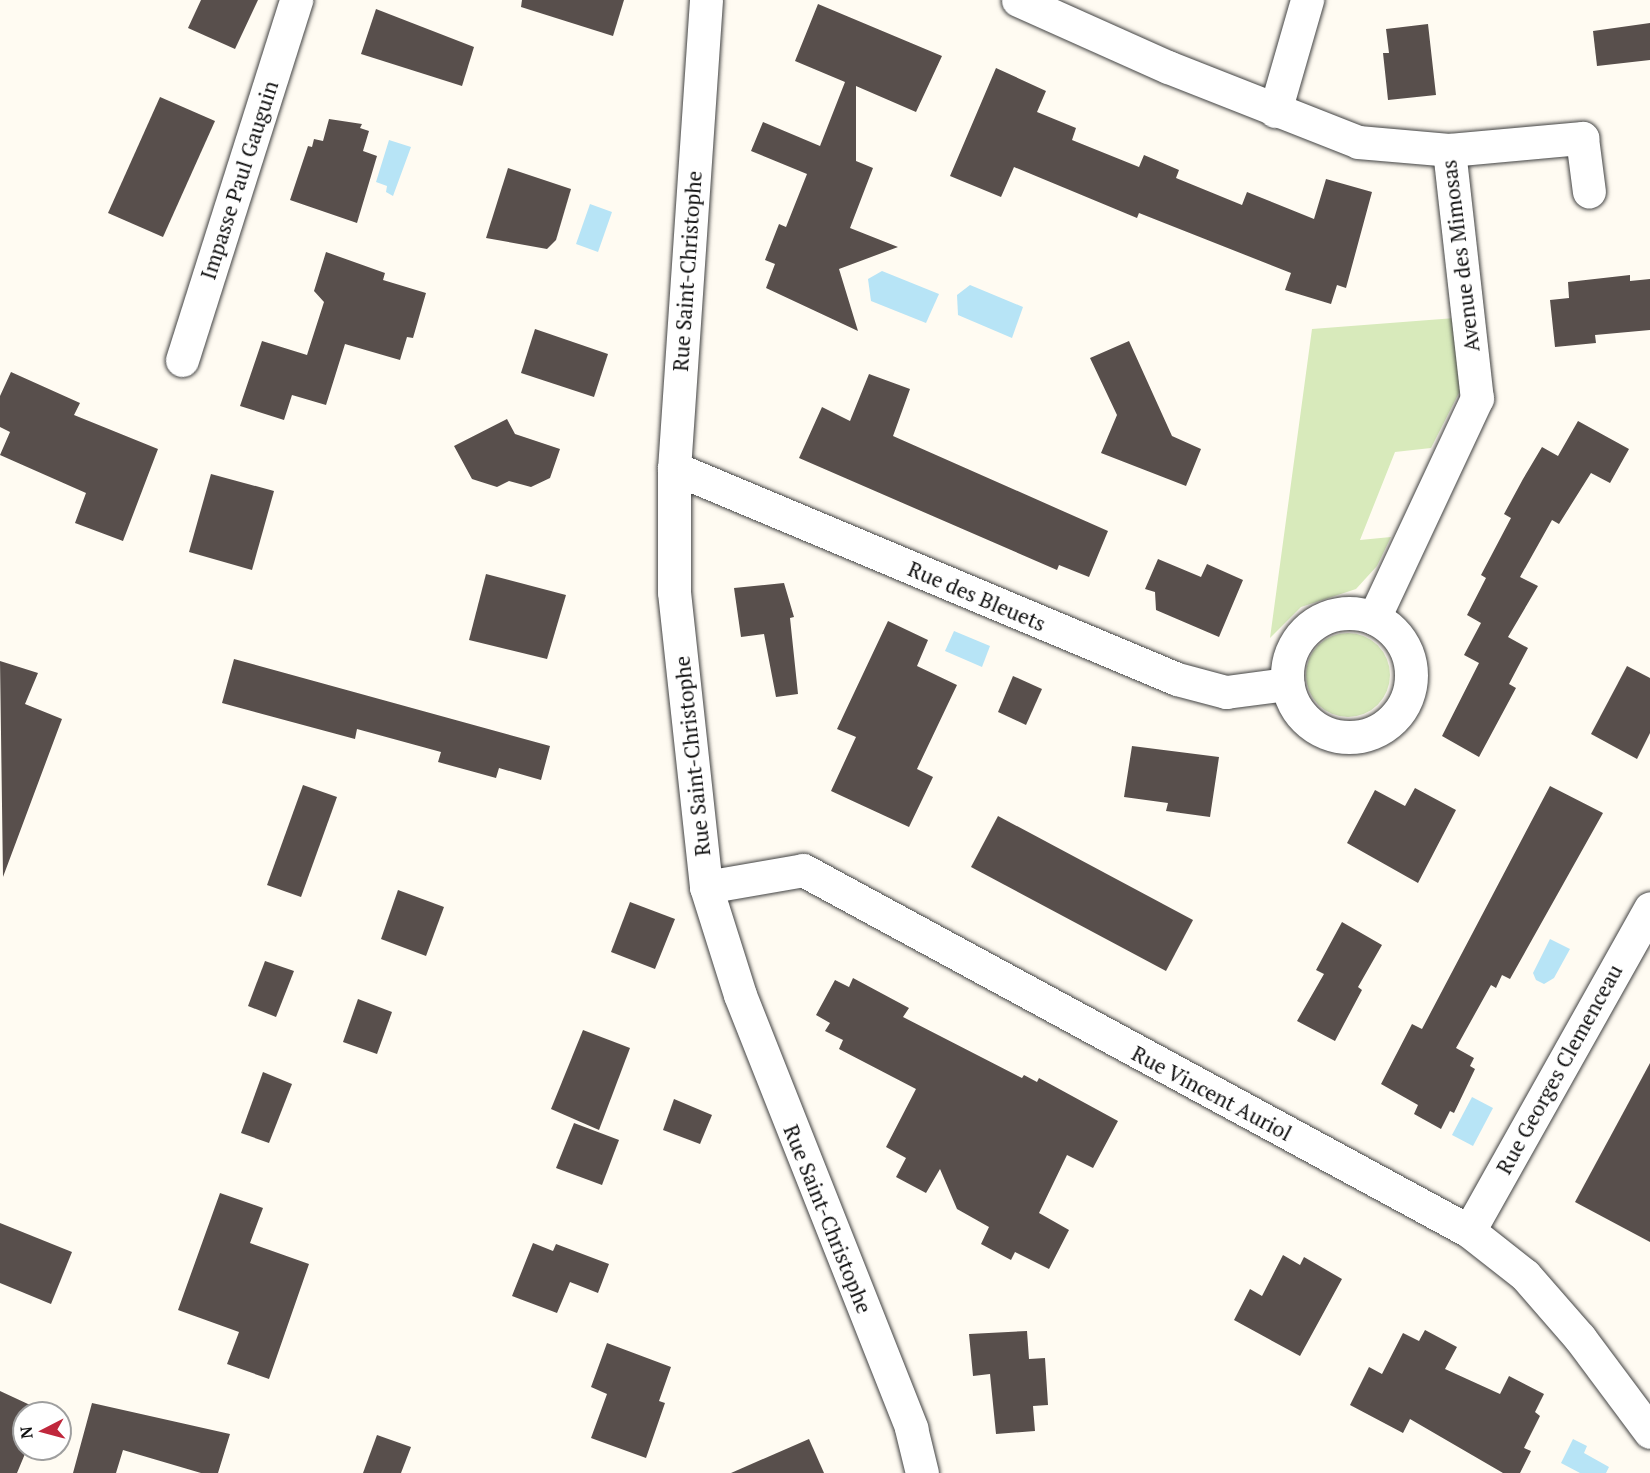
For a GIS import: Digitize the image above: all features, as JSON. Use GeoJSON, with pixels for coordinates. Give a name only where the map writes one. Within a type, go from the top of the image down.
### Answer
{"type":"FeatureCollection","features":[{"type":"Feature","properties":{"kind":"street","name":"Impasse Paul Gauguin"},"geometry":{"type":"LineString","coordinates":[[183,360],[296,0]]}},
{"type":"Feature","properties":{"kind":"street","name":"Rue Saint-Christophe"},"geometry":{"type":"LineString","coordinates":[[706,0],[674,468],[674,592],[706,888],[740,995],[911,1428],[922,1473]]}},
{"type":"Feature","properties":{"kind":"street","name":"Avenue des Mimosas"},"geometry":{"type":"LineString","coordinates":[[1018,0],[1275,111],[1358,142],[1449,150],[1477,398],[1374,618]]}},
{"type":"Feature","properties":{"kind":"street"},"geometry":{"type":"LineString","coordinates":[[1275,111],[1307,0]]}},
{"type":"Feature","properties":{"kind":"street"},"geometry":{"type":"LineString","coordinates":[[1449,150],[1582,138],[1589,192]]}},
{"type":"Feature","properties":{"kind":"street","name":"Rue des Bleuets"},"geometry":{"type":"LineString","coordinates":[[674,468],[1177,679],[1226,692],[1287,684]]}},
{"type":"Feature","properties":{"kind":"street"},"geometry":{"type":"LineString","coordinates":[[1338,613],[1374,618],[1393,630],[1406,647],[1412,668],[1411,690],[1402,710],[1387,726],[1368,736],[1346,738],[1326,734],[1307,722],[1294,704],[1287,684],[1287,664],[1306,630],[1338,613]]}},
{"type":"Feature","properties":{"kind":"street","name":"Rue Vincent Auriol"},"geometry":{"type":"LineString","coordinates":[[706,888],[803,870],[1469,1231],[1525,1275],[1580,1338],[1650,1432]]}},
{"type":"Feature","properties":{"kind":"street","name":"Rue Georges Clemenceau"},"geometry":{"type":"LineString","coordinates":[[1469,1231],[1650,908]]}},
{"type":"Feature","properties":{"kind":"green space"},"geometry":{"type":"Polygon","coordinates":[[[1455,318],[1463,385],[1431,448],[1395,452],[1360,540],[1391,537],[1377,566],[1356,589],[1301,607],[1270,638],[1312,329],[1455,318]]]}},
{"type":"Feature","properties":{"kind":"green space"},"geometry":{"type":"Polygon","coordinates":[[[1348,633],[1371,640],[1383,652],[1390,675],[1383,698],[1371,710],[1348,717],[1325,710],[1313,698],[1306,675],[1313,652],[1325,640],[1348,633]]]}},
{"type":"Feature","properties":{"kind":"water"},"geometry":{"type":"Polygon","coordinates":[[[389,140],[411,147],[393,196],[386,192],[387,186],[376,182],[389,140]]]}},
{"type":"Feature","properties":{"kind":"water"},"geometry":{"type":"Polygon","coordinates":[[[590,204],[612,212],[598,252],[576,244],[590,204]]]}},
{"type":"Feature","properties":{"kind":"water"},"geometry":{"type":"Polygon","coordinates":[[[882,271],[939,294],[926,323],[871,301],[868,279],[882,271]]]}},
{"type":"Feature","properties":{"kind":"water"},"geometry":{"type":"Polygon","coordinates":[[[970,285],[1023,307],[1012,338],[958,315],[957,295],[970,285]]]}},
{"type":"Feature","properties":{"kind":"water"},"geometry":{"type":"Polygon","coordinates":[[[954,631],[990,646],[982,667],[945,651],[954,631]]]}},
{"type":"Feature","properties":{"kind":"water"},"geometry":{"type":"Polygon","coordinates":[[[1550,939],[1570,949],[1554,978],[1544,984],[1536,980],[1533,973],[1550,939]]]}},
{"type":"Feature","properties":{"kind":"water"},"geometry":{"type":"Polygon","coordinates":[[[1472,1097],[1493,1108],[1473,1146],[1452,1135],[1472,1097]]]}},
{"type":"Feature","properties":{"kind":"water"},"geometry":{"type":"Polygon","coordinates":[[[1573,1439],[1587,1446],[1584,1453],[1609,1467],[1606,1473],[1580,1473],[1561,1463],[1573,1439]]]}},
{"type":"Feature","properties":{"kind":"building"},"geometry":{"type":"Polygon","coordinates":[[[201,0],[258,0],[235,49],[188,28],[201,0]]]}},
{"type":"Feature","properties":{"kind":"building"},"geometry":{"type":"Polygon","coordinates":[[[522,0],[624,0],[613,36],[521,7],[522,0]]]}},
{"type":"Feature","properties":{"kind":"building"},"geometry":{"type":"Polygon","coordinates":[[[818,4],[942,56],[916,112],[856,86],[856,161],[873,168],[850,228],[898,247],[839,269],[858,331],[766,288],[775,264],[765,260],[779,224],[786,227],[807,174],[751,151],[763,122],[820,146],[845,82],[795,61],[818,4]]]}},
{"type":"Feature","properties":{"kind":"building"},"geometry":{"type":"Polygon","coordinates":[[[376,9],[474,47],[462,86],[361,54],[376,9]]]}},
{"type":"Feature","properties":{"kind":"building"},"geometry":{"type":"Polygon","coordinates":[[[1650,23],[1650,60],[1597,66],[1593,31],[1650,23]]]}},
{"type":"Feature","properties":{"kind":"building"},"geometry":{"type":"Polygon","coordinates":[[[1428,24],[1436,95],[1388,100],[1383,53],[1389,53],[1386,29],[1428,24]]]}},
{"type":"Feature","properties":{"kind":"building"},"geometry":{"type":"Polygon","coordinates":[[[996,68],[1046,91],[1037,112],[1076,128],[1072,140],[1139,167],[1144,155],[1179,170],[1176,178],[1242,205],[1247,192],[1314,219],[1326,179],[1372,192],[1346,288],[1337,285],[1331,304],[1285,290],[1291,273],[1139,213],[1137,218],[1014,167],[1001,197],[950,176],[996,68]]]}},
{"type":"Feature","properties":{"kind":"building"},"geometry":{"type":"Polygon","coordinates":[[[160,97],[215,121],[163,237],[108,213],[160,97]]]}},
{"type":"Feature","properties":{"kind":"building"},"geometry":{"type":"Polygon","coordinates":[[[329,119],[362,124],[360,128],[369,131],[363,151],[377,156],[357,223],[290,200],[308,146],[312,147],[314,139],[323,141],[329,119]]]}},
{"type":"Feature","properties":{"kind":"building"},"geometry":{"type":"Polygon","coordinates":[[[508,168],[571,189],[556,240],[547,249],[486,238],[508,168]]]}},
{"type":"Feature","properties":{"kind":"building"},"geometry":{"type":"Polygon","coordinates":[[[326,252],[385,273],[383,280],[426,293],[413,338],[407,337],[400,360],[345,344],[326,405],[292,395],[284,420],[240,406],[262,341],[307,355],[324,302],[314,291],[326,252]]]}},
{"type":"Feature","properties":{"kind":"building"},"geometry":{"type":"Polygon","coordinates":[[[1630,275],[1630,281],[1650,279],[1650,330],[1595,335],[1596,343],[1555,347],[1550,300],[1569,298],[1568,282],[1630,275]]]}},
{"type":"Feature","properties":{"kind":"building"},"geometry":{"type":"Polygon","coordinates":[[[535,329],[608,354],[594,397],[521,373],[535,329]]]}},
{"type":"Feature","properties":{"kind":"building"},"geometry":{"type":"Polygon","coordinates":[[[1129,341],[1172,436],[1201,449],[1186,486],[1101,453],[1117,415],[1090,358],[1129,341]]]}},
{"type":"Feature","properties":{"kind":"building"},"geometry":{"type":"Polygon","coordinates":[[[11,372],[80,403],[74,415],[158,449],[123,541],[75,523],[86,493],[0,455],[10,432],[0,427],[0,396],[11,372]]]}},
{"type":"Feature","properties":{"kind":"building"},"geometry":{"type":"Polygon","coordinates":[[[869,374],[910,389],[893,436],[1108,531],[1089,577],[1059,565],[1057,570],[799,458],[822,407],[850,421],[869,374]]]}},
{"type":"Feature","properties":{"kind":"building"},"geometry":{"type":"Polygon","coordinates":[[[507,419],[515,434],[560,449],[550,478],[531,487],[509,481],[497,487],[472,479],[454,446],[507,419]]]}},
{"type":"Feature","properties":{"kind":"building"},"geometry":{"type":"Polygon","coordinates":[[[1578,421],[1629,449],[1610,483],[1591,473],[1559,524],[1552,520],[1520,577],[1538,586],[1508,637],[1528,648],[1509,684],[1516,688],[1479,757],[1442,736],[1479,663],[1464,655],[1481,623],[1467,615],[1486,578],[1481,575],[1511,518],[1504,514],[1523,479],[1542,447],[1558,456],[1578,421]]]}},
{"type":"Feature","properties":{"kind":"building"},"geometry":{"type":"Polygon","coordinates":[[[211,474],[274,491],[252,570],[189,552],[211,474]]]}},
{"type":"Feature","properties":{"kind":"building"},"geometry":{"type":"Polygon","coordinates":[[[1158,559],[1201,577],[1207,564],[1243,580],[1219,637],[1156,610],[1155,592],[1145,589],[1158,559]]]}},
{"type":"Feature","properties":{"kind":"building"},"geometry":{"type":"Polygon","coordinates":[[[486,574],[566,595],[547,659],[469,640],[486,574]]]}},
{"type":"Feature","properties":{"kind":"building"},"geometry":{"type":"Polygon","coordinates":[[[784,583],[794,617],[790,618],[798,694],[776,697],[764,634],[741,637],[734,588],[784,583]]]}},
{"type":"Feature","properties":{"kind":"building"},"geometry":{"type":"Polygon","coordinates":[[[888,621],[928,640],[917,666],[957,685],[917,769],[933,777],[909,827],[831,791],[856,737],[837,729],[888,621]]]}},
{"type":"Feature","properties":{"kind":"building"},"geometry":{"type":"Polygon","coordinates":[[[234,659],[550,746],[541,780],[499,768],[496,778],[438,762],[441,752],[357,729],[355,739],[222,703],[234,659]]]}},
{"type":"Feature","properties":{"kind":"building"},"geometry":{"type":"Polygon","coordinates":[[[0,661],[38,673],[25,704],[62,719],[3,877],[0,661]]]}},
{"type":"Feature","properties":{"kind":"building"},"geometry":{"type":"Polygon","coordinates":[[[1627,666],[1650,678],[1650,733],[1637,759],[1591,734],[1627,666]]]}},
{"type":"Feature","properties":{"kind":"building"},"geometry":{"type":"Polygon","coordinates":[[[1013,676],[1042,689],[1026,725],[998,712],[1013,676]]]}},
{"type":"Feature","properties":{"kind":"building"},"geometry":{"type":"Polygon","coordinates":[[[1132,746],[1219,757],[1210,817],[1166,811],[1168,803],[1124,797],[1132,746]]]}},
{"type":"Feature","properties":{"kind":"building"},"geometry":{"type":"Polygon","coordinates":[[[303,785],[337,797],[301,897],[267,885],[303,785]]]}},
{"type":"Feature","properties":{"kind":"building"},"geometry":{"type":"Polygon","coordinates":[[[1550,786],[1603,813],[1510,979],[1502,975],[1496,988],[1491,985],[1456,1048],[1474,1058],[1470,1066],[1475,1069],[1454,1113],[1450,1111],[1441,1129],[1414,1114],[1418,1105],[1381,1084],[1412,1024],[1422,1029],[1550,786]]]}},
{"type":"Feature","properties":{"kind":"building"},"geometry":{"type":"Polygon","coordinates":[[[1415,788],[1456,810],[1418,883],[1347,843],[1375,790],[1405,806],[1415,788]]]}},
{"type":"Feature","properties":{"kind":"building"},"geometry":{"type":"Polygon","coordinates":[[[998,816],[1193,920],[1166,971],[971,867],[998,816]]]}},
{"type":"Feature","properties":{"kind":"building"},"geometry":{"type":"Polygon","coordinates":[[[398,890],[444,907],[426,956],[381,939],[398,890]]]}},
{"type":"Feature","properties":{"kind":"building"},"geometry":{"type":"Polygon","coordinates":[[[630,902],[675,919],[655,969],[611,952],[630,902]]]}},
{"type":"Feature","properties":{"kind":"building"},"geometry":{"type":"Polygon","coordinates":[[[1342,922],[1382,945],[1358,987],[1362,990],[1335,1041],[1297,1021],[1324,974],[1316,970],[1342,922]]]}},
{"type":"Feature","properties":{"kind":"building"},"geometry":{"type":"Polygon","coordinates":[[[265,961],[294,971],[276,1017],[248,1006],[265,961]]]}},
{"type":"Feature","properties":{"kind":"building"},"geometry":{"type":"Polygon","coordinates":[[[853,978],[909,1008],[903,1017],[1022,1078],[1024,1075],[1037,1082],[1039,1078],[1118,1121],[1093,1168],[1067,1155],[1039,1213],[1069,1230],[1049,1269],[1015,1252],[1011,1260],[981,1244],[989,1227],[957,1209],[940,1169],[926,1193],[896,1177],[906,1158],[886,1147],[916,1089],[839,1049],[843,1040],[825,1031],[830,1023],[816,1015],[835,980],[849,987],[853,978]]]}},
{"type":"Feature","properties":{"kind":"building"},"geometry":{"type":"Polygon","coordinates":[[[358,999],[392,1012],[377,1054],[343,1042],[358,999]]]}},
{"type":"Feature","properties":{"kind":"building"},"geometry":{"type":"Polygon","coordinates":[[[583,1030],[630,1048],[599,1130],[551,1109],[583,1030]]]}},
{"type":"Feature","properties":{"kind":"building"},"geometry":{"type":"Polygon","coordinates":[[[1650,1063],[1650,1242],[1575,1202],[1650,1063]]]}},
{"type":"Feature","properties":{"kind":"building"},"geometry":{"type":"Polygon","coordinates":[[[263,1072],[292,1084],[269,1143],[241,1133],[263,1072]]]}},
{"type":"Feature","properties":{"kind":"building"},"geometry":{"type":"Polygon","coordinates":[[[674,1099],[712,1115],[700,1144],[663,1130],[674,1099]]]}},
{"type":"Feature","properties":{"kind":"building"},"geometry":{"type":"Polygon","coordinates":[[[574,1123],[619,1140],[602,1185],[556,1168],[574,1123]]]}},
{"type":"Feature","properties":{"kind":"building"},"geometry":{"type":"Polygon","coordinates":[[[220,1193],[263,1208],[250,1243],[309,1264],[269,1379],[227,1364],[239,1332],[178,1310],[220,1193]]]}},
{"type":"Feature","properties":{"kind":"building"},"geometry":{"type":"Polygon","coordinates":[[[0,1223],[72,1252],[51,1304],[0,1283],[0,1223]]]}},
{"type":"Feature","properties":{"kind":"building"},"geometry":{"type":"Polygon","coordinates":[[[533,1243],[553,1251],[556,1244],[609,1264],[598,1293],[570,1282],[557,1313],[512,1296],[533,1243]]]}},
{"type":"Feature","properties":{"kind":"building"},"geometry":{"type":"Polygon","coordinates":[[[1283,1255],[1300,1265],[1304,1257],[1342,1279],[1300,1356],[1234,1320],[1250,1289],[1262,1296],[1283,1255]]]}},
{"type":"Feature","properties":{"kind":"building"},"geometry":{"type":"Polygon","coordinates":[[[1425,1330],[1457,1347],[1445,1369],[1500,1394],[1509,1376],[1544,1394],[1535,1412],[1540,1416],[1524,1448],[1531,1451],[1520,1473],[1503,1473],[1410,1419],[1403,1433],[1350,1405],[1369,1367],[1382,1374],[1403,1333],[1419,1341],[1425,1330]]]}},
{"type":"Feature","properties":{"kind":"building"},"geometry":{"type":"Polygon","coordinates":[[[1027,1331],[1029,1359],[1045,1358],[1048,1405],[1033,1406],[1035,1431],[996,1434],[990,1374],[973,1376],[969,1334],[1027,1331]]]}},
{"type":"Feature","properties":{"kind":"building"},"geometry":{"type":"Polygon","coordinates":[[[607,1343],[671,1367],[659,1401],[665,1403],[646,1458],[591,1438],[607,1394],[591,1387],[607,1343]]]}},
{"type":"Feature","properties":{"kind":"building"},"geometry":{"type":"Polygon","coordinates":[[[0,1391],[22,1401],[12,1401],[12,1461],[22,1461],[17,1473],[0,1473],[0,1391]]]}},
{"type":"Feature","properties":{"kind":"building"},"geometry":{"type":"Polygon","coordinates":[[[92,1403],[230,1434],[218,1473],[201,1473],[123,1450],[116,1473],[73,1473],[92,1403]]]}},
{"type":"Feature","properties":{"kind":"building"},"geometry":{"type":"Polygon","coordinates":[[[377,1435],[411,1447],[401,1473],[363,1473],[377,1435]]]}},
{"type":"Feature","properties":{"kind":"building"},"geometry":{"type":"Polygon","coordinates":[[[809,1439],[824,1473],[731,1473],[809,1439]]]}}]}
